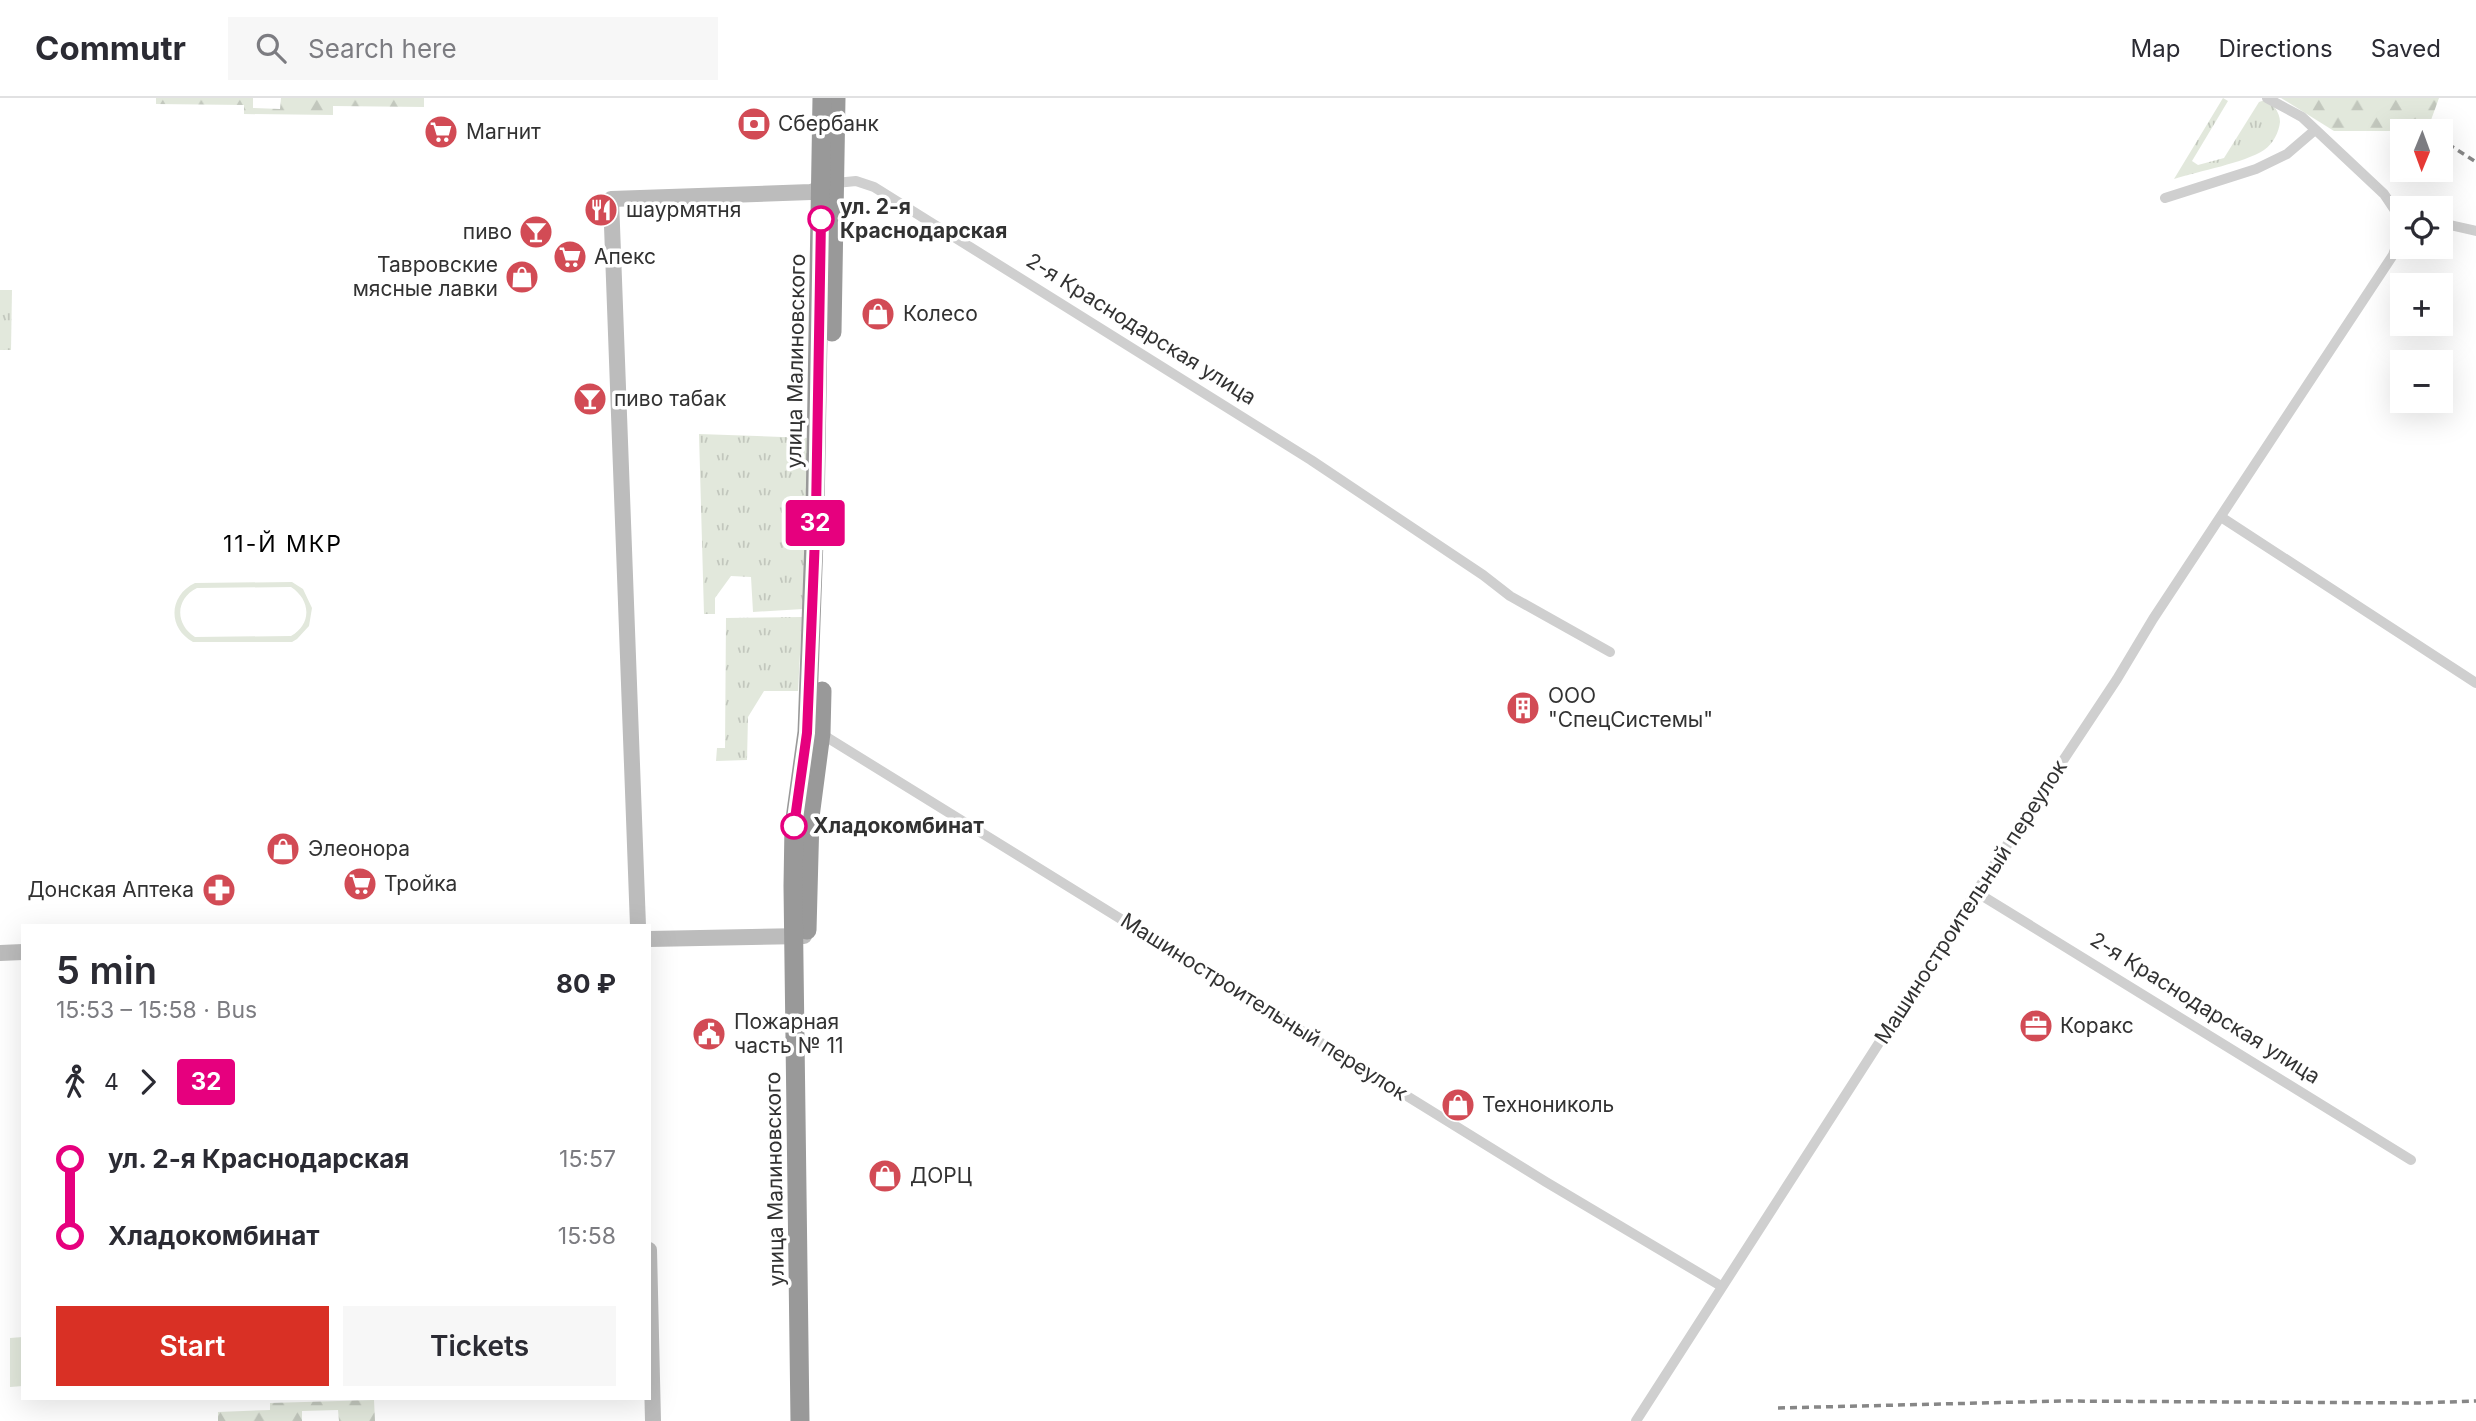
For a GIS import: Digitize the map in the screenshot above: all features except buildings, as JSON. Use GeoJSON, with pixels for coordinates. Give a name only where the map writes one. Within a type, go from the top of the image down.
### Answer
{"type":"FeatureCollection","features":[{"type":"Feature","properties":{"kind":"highway","name":"улица Малиновского"},"geometry":{"type":"LineString","coordinates":[[822,98],[829,186]]}},
{"type":"Feature","properties":{"kind":"highway","name":"улица Малиновского"},"geometry":{"type":"LineString","coordinates":[[812,1421],[801,936],[793,886],[794,826],[814,733],[829,186],[836,98]]}},
{"type":"Feature","properties":{"kind":"highway","name":"улица Малиновского"},"geometry":{"type":"LineString","coordinates":[[800,1421],[801,936]]}},
{"type":"Feature","properties":{"kind":"street"},"geometry":{"type":"LineString","coordinates":[[2267,98],[2302,117],[2390,202]]}},
{"type":"Feature","properties":{"kind":"street"},"geometry":{"type":"LineString","coordinates":[[2165,198],[2256,169],[2287,154],[2315,130]]}},
{"type":"Feature","properties":{"kind":"street","name":"2-я Краснодарская улица"},"geometry":{"type":"LineString","coordinates":[[638,924],[611,199],[811,192],[856,181],[874,187],[1311,460],[1483,575],[1510,596],[1610,652]]}},
{"type":"Feature","properties":{"kind":"street"},"geometry":{"type":"LineString","coordinates":[[2453,226],[2476,231]]}},
{"type":"Feature","properties":{"kind":"street","name":"Машиностроительный переулок"},"geometry":{"type":"LineString","coordinates":[[1636,1421],[1976,892],[2121,674],[2153,619],[2390,259]]}},
{"type":"Feature","properties":{"kind":"street"},"geometry":{"type":"LineString","coordinates":[[2221,517],[2476,684]]}},
{"type":"Feature","properties":{"kind":"street","name":"Машиностроительный переулок"},"geometry":{"type":"LineString","coordinates":[[814,733],[1721,1286]]}},
{"type":"Feature","properties":{"kind":"street","name":"2-я Краснодарская улица"},"geometry":{"type":"LineString","coordinates":[[1976,892],[2411,1160]]}},
{"type":"Feature","properties":{"kind":"street"},"geometry":{"type":"LineString","coordinates":[[651,939],[801,936]]}},
{"type":"Feature","properties":{"kind":"street"},"geometry":{"type":"LineString","coordinates":[[0,953],[21,952]]}},
{"type":"Feature","properties":{"kind":"street"},"geometry":{"type":"LineString","coordinates":[[651,1336],[653,1421]]}},
{"type":"Feature","properties":{"kind":"green space"},"geometry":{"type":"Polygon","coordinates":[[[156,98],[253,98],[253,108],[280,109],[281,98],[424,98],[424,107],[333,106],[333,115],[244,114],[244,105],[156,104],[156,98]]]}},
{"type":"Feature","properties":{"kind":"green space"},"geometry":{"type":"Polygon","coordinates":[[[2223,98],[2228,101],[2192,161],[2198,165],[2224,158],[2259,102],[2265,100],[2279,115],[2280,122],[2275,138],[2255,155],[2174,179],[2223,98]]]}},
{"type":"Feature","properties":{"kind":"green space"},"geometry":{"type":"Polygon","coordinates":[[[2281,98],[2439,98],[2431,119],[2390,119],[2390,131],[2334,131],[2281,98]]]}},
{"type":"Feature","properties":{"kind":"green space"},"geometry":{"type":"Polygon","coordinates":[[[0,290],[12,290],[11,350],[0,350],[0,290]]]}},
{"type":"Feature","properties":{"kind":"green space"},"geometry":{"type":"Polygon","coordinates":[[[699,434],[809,438],[803,609],[753,612],[751,577],[731,576],[715,598],[715,614],[704,614],[699,434]]]}},
{"type":"Feature","properties":{"kind":"green space"},"geometry":{"type":"Polygon","coordinates":[[[292,582],[303,589],[312,608],[309,626],[292,642],[193,642],[179,629],[174,612],[180,595],[195,583],[292,582]],[[291,587],[197,588],[181,605],[181,619],[188,632],[195,637],[291,636],[306,619],[305,605],[298,592],[291,587]]]}},
{"type":"Feature","properties":{"kind":"green space"},"geometry":{"type":"Polygon","coordinates":[[[802,617],[798,691],[764,691],[748,717],[747,760],[716,761],[717,748],[725,748],[726,618],[802,617]]]}},
{"type":"Feature","properties":{"kind":"green space"},"geometry":{"type":"Polygon","coordinates":[[[21,1337],[21,1386],[10,1387],[10,1338],[21,1337]]]}},
{"type":"Feature","properties":{"kind":"green space"},"geometry":{"type":"Polygon","coordinates":[[[374,1400],[375,1421],[339,1421],[338,1410],[302,1411],[302,1421],[218,1421],[218,1412],[270,1410],[270,1403],[374,1400]]]}},
{"type":"Feature","properties":{"kind":"railway"},"geometry":{"type":"LineString","coordinates":[[2454,148],[2476,162]]}},
{"type":"Feature","properties":{"kind":"railway"},"geometry":{"type":"LineString","coordinates":[[1778,1408],[2061,1401],[2476,1401]]}},
{"type":"Feature","properties":{"kind":"bus line","name":"32"},"geometry":{"type":"LineString","coordinates":[[794,826],[807,733],[816,513],[821,219]]}},
{"type":"Feature","properties":{"kind":"place","name":"Сбербанк"},"geometry":{"type":"Point","coordinates":[754,124]}},
{"type":"Feature","properties":{"kind":"place","name":"Магнит"},"geometry":{"type":"Point","coordinates":[441,132]}},
{"type":"Feature","properties":{"kind":"place","name":"шаурмятня"},"geometry":{"type":"Point","coordinates":[601,210]}},
{"type":"Feature","properties":{"kind":"place","name":"ул. 2-я Краснодарская"},"geometry":{"type":"Point","coordinates":[821,219]}},
{"type":"Feature","properties":{"kind":"place","name":"пиво"},"geometry":{"type":"Point","coordinates":[536,232]}},
{"type":"Feature","properties":{"kind":"place","name":"Апекс"},"geometry":{"type":"Point","coordinates":[570,257]}},
{"type":"Feature","properties":{"kind":"place","name":"Тавровские мясные лавки"},"geometry":{"type":"Point","coordinates":[522,277]}},
{"type":"Feature","properties":{"kind":"place","name":"Колесо"},"geometry":{"type":"Point","coordinates":[878,314]}},
{"type":"Feature","properties":{"kind":"place","name":"пиво табак"},"geometry":{"type":"Point","coordinates":[590,399]}},
{"type":"Feature","properties":{"kind":"place","name":"ООО \"СпецСистемы\""},"geometry":{"type":"Point","coordinates":[1523,708]}},
{"type":"Feature","properties":{"kind":"place","name":"Хладокомбинат"},"geometry":{"type":"Point","coordinates":[794,826]}},
{"type":"Feature","properties":{"kind":"place","name":"Элеонора"},"geometry":{"type":"Point","coordinates":[283,849]}},
{"type":"Feature","properties":{"kind":"place","name":"Тройка"},"geometry":{"type":"Point","coordinates":[360,884]}},
{"type":"Feature","properties":{"kind":"place","name":"Донская Аптека"},"geometry":{"type":"Point","coordinates":[219,890]}},
{"type":"Feature","properties":{"kind":"place","name":"Коракс"},"geometry":{"type":"Point","coordinates":[2036,1026]}},
{"type":"Feature","properties":{"kind":"place","name":"Пожарная часть № 11"},"geometry":{"type":"Point","coordinates":[709,1034]}},
{"type":"Feature","properties":{"kind":"place","name":"Технониколь"},"geometry":{"type":"Point","coordinates":[1458,1105]}},
{"type":"Feature","properties":{"kind":"place","name":"ДОРЦ"},"geometry":{"type":"Point","coordinates":[885,1176]}},
{"type":"Feature","properties":{"kind":"district","name":"11-Й МКР"},"geometry":{"type":"Point","coordinates":[283,544]}}]}
